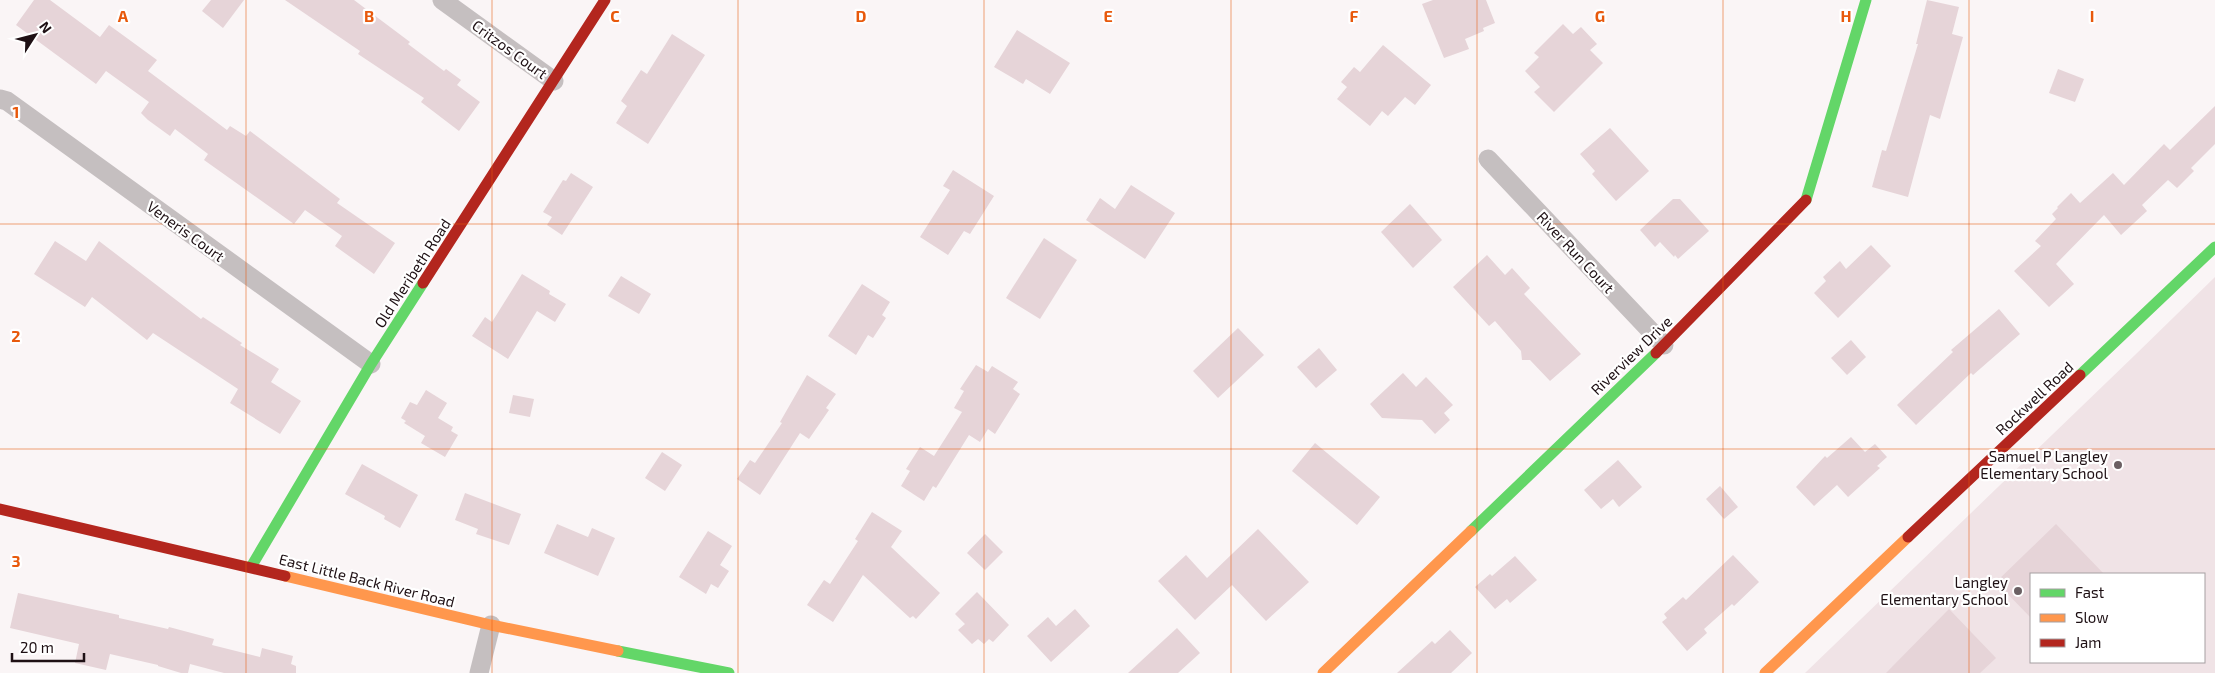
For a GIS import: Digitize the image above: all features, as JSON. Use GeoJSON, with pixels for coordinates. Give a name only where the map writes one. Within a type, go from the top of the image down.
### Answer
{"type":"FeatureCollection","features":[{"type":"Feature","properties":{"kind":"street","name":"Critzos Court"},"geometry":{"type":"LineString","coordinates":[[442,0],[554,81]]}},
{"type":"Feature","properties":{"kind":"street","name":"Old Meribeth Road"},"geometry":{"type":"LineString","coordinates":[[251,567],[371,364],[605,0]]}},
{"type":"Feature","properties":{"kind":"street","name":"Riverview Drive"},"geometry":{"type":"LineString","coordinates":[[1323,673],[1664,344],[1806,202],[1866,0]]}},
{"type":"Feature","properties":{"kind":"street","name":"Veneris Court"},"geometry":{"type":"LineString","coordinates":[[0,99],[7,101],[371,364]]}},
{"type":"Feature","properties":{"kind":"street","name":"River Run Court"},"geometry":{"type":"LineString","coordinates":[[1488,159],[1664,344]]}},
{"type":"Feature","properties":{"kind":"street","name":"Rockwell Road"},"geometry":{"type":"LineString","coordinates":[[1765,673],[2215,247]]}},
{"type":"Feature","properties":{"kind":"street","name":"East Little Back River Road"},"geometry":{"type":"LineString","coordinates":[[0,509],[491,625],[729,673]]}},
{"type":"Feature","properties":{"kind":"street"},"geometry":{"type":"LineString","coordinates":[[479,673],[491,625]]}},
{"type":"Feature","properties":{"kind":"shaded area","name":"Samuel P Langley Elementary School"},"geometry":{"type":"Polygon","coordinates":[[[2215,277],[2215,673],[1805,673],[2135,355],[2215,277]]]}},
{"type":"Feature","properties":{"kind":"building"},"geometry":{"type":"Polygon","coordinates":[[[34,0],[50,0],[100,37],[109,25],[157,60],[148,71],[227,130],[230,126],[246,136],[250,131],[340,199],[337,203],[395,243],[374,274],[335,246],[342,236],[305,210],[294,224],[204,160],[208,154],[175,129],[170,136],[148,120],[141,113],[149,102],[106,71],[96,84],[16,25],[34,0]]]}},
{"type":"Feature","properties":{"kind":"building"},"geometry":{"type":"Polygon","coordinates":[[[211,0],[244,0],[223,28],[202,11],[211,0]]]}},
{"type":"Feature","properties":{"kind":"building"},"geometry":{"type":"Polygon","coordinates":[[[285,0],[354,0],[410,42],[408,44],[444,71],[446,69],[461,80],[457,85],[480,102],[459,131],[421,102],[424,98],[358,54],[360,51],[285,0]]]}},
{"type":"Feature","properties":{"kind":"building"},"geometry":{"type":"Polygon","coordinates":[[[1433,0],[1486,0],[1495,23],[1483,28],[1484,31],[1465,39],[1469,49],[1444,58],[1422,4],[1433,0]]]}},
{"type":"Feature","properties":{"kind":"building"},"geometry":{"type":"Polygon","coordinates":[[[1927,0],[1959,7],[1952,34],[1963,37],[1940,119],[1930,115],[1908,197],[1872,187],[1882,150],[1886,151],[1918,44],[1916,44],[1927,0]]]}},
{"type":"Feature","properties":{"kind":"building"},"geometry":{"type":"Polygon","coordinates":[[[1563,24],[1573,34],[1581,27],[1597,44],[1590,50],[1603,63],[1554,112],[1534,92],[1540,87],[1525,71],[1539,57],[1534,53],[1563,24]]]}},
{"type":"Feature","properties":{"kind":"building"},"geometry":{"type":"Polygon","coordinates":[[[1017,30],[1070,63],[1050,94],[1026,79],[1023,84],[994,67],[1017,30]]]}},
{"type":"Feature","properties":{"kind":"building"},"geometry":{"type":"Polygon","coordinates":[[[672,34],[705,55],[648,144],[616,123],[627,106],[621,101],[641,70],[647,74],[672,34]]]}},
{"type":"Feature","properties":{"kind":"building"},"geometry":{"type":"Polygon","coordinates":[[[1383,45],[1431,85],[1415,105],[1405,97],[1388,116],[1382,111],[1370,126],[1337,99],[1347,87],[1341,82],[1354,67],[1360,72],[1383,45]]]}},
{"type":"Feature","properties":{"kind":"building"},"geometry":{"type":"Polygon","coordinates":[[[2058,69],[2084,79],[2075,102],[2049,93],[2058,69]]]}},
{"type":"Feature","properties":{"kind":"building"},"geometry":{"type":"Polygon","coordinates":[[[2215,106],[2215,144],[2191,168],[2194,171],[2177,188],[2168,180],[2142,205],[2147,211],[2121,235],[2104,215],[2056,264],[2074,284],[2049,307],[2014,271],[2041,246],[2035,241],[2056,219],[2052,214],[2057,207],[2071,193],[2080,203],[2113,173],[2124,185],[2164,144],[2170,150],[2215,106]]]}},
{"type":"Feature","properties":{"kind":"building"},"geometry":{"type":"Polygon","coordinates":[[[1610,128],[1649,171],[1616,201],[1592,174],[1595,171],[1580,154],[1610,128]]]}},
{"type":"Feature","properties":{"kind":"building"},"geometry":{"type":"Polygon","coordinates":[[[953,170],[994,196],[970,234],[964,231],[948,255],[920,237],[950,190],[943,186],[953,170]]]}},
{"type":"Feature","properties":{"kind":"building"},"geometry":{"type":"Polygon","coordinates":[[[571,173],[593,187],[562,235],[547,225],[552,217],[543,212],[563,180],[566,181],[571,173]]]}},
{"type":"Feature","properties":{"kind":"building"},"geometry":{"type":"Polygon","coordinates":[[[1131,185],[1175,213],[1145,259],[1086,220],[1100,198],[1115,209],[1131,185]]]}},
{"type":"Feature","properties":{"kind":"building"},"geometry":{"type":"Polygon","coordinates":[[[1673,199],[1680,199],[1709,231],[1678,259],[1660,242],[1655,247],[1640,230],[1673,199]]]}},
{"type":"Feature","properties":{"kind":"building"},"geometry":{"type":"Polygon","coordinates":[[[1410,204],[1442,240],[1413,268],[1381,232],[1410,204]]]}},
{"type":"Feature","properties":{"kind":"building"},"geometry":{"type":"Polygon","coordinates":[[[1044,238],[1077,260],[1040,319],[1006,298],[1044,238]]]}},
{"type":"Feature","properties":{"kind":"building"},"geometry":{"type":"Polygon","coordinates":[[[55,241],[86,261],[99,241],[201,319],[203,317],[242,343],[240,345],[279,369],[271,382],[301,401],[280,434],[230,403],[238,389],[153,333],[147,340],[92,297],[85,307],[34,274],[55,241]]]}},
{"type":"Feature","properties":{"kind":"building"},"geometry":{"type":"Polygon","coordinates":[[[1871,245],[1891,266],[1838,318],[1814,293],[1826,281],[1823,277],[1840,261],[1846,269],[1871,245]]]}},
{"type":"Feature","properties":{"kind":"building"},"geometry":{"type":"Polygon","coordinates":[[[1487,255],[1505,275],[1512,268],[1530,288],[1524,294],[1581,354],[1550,381],[1530,360],[1522,360],[1521,351],[1495,321],[1489,326],[1453,287],[1487,255]]]}},
{"type":"Feature","properties":{"kind":"building"},"geometry":{"type":"Polygon","coordinates":[[[522,274],[550,291],[549,294],[566,304],[555,322],[537,311],[508,359],[472,336],[485,317],[492,322],[522,274]]]}},
{"type":"Feature","properties":{"kind":"building"},"geometry":{"type":"Polygon","coordinates":[[[621,276],[651,294],[639,314],[608,296],[621,276]]]}},
{"type":"Feature","properties":{"kind":"building"},"geometry":{"type":"Polygon","coordinates":[[[862,284],[890,302],[882,315],[886,318],[873,338],[868,335],[856,355],[828,336],[862,284]]]}},
{"type":"Feature","properties":{"kind":"building"},"geometry":{"type":"Polygon","coordinates":[[[1999,309],[2020,334],[1973,375],[1971,373],[1916,425],[1897,405],[1953,352],[1951,350],[1999,309]]]}},
{"type":"Feature","properties":{"kind":"building"},"geometry":{"type":"Polygon","coordinates":[[[1238,328],[1264,355],[1218,398],[1193,371],[1238,328]]]}},
{"type":"Feature","properties":{"kind":"building"},"geometry":{"type":"Polygon","coordinates":[[[1851,340],[1866,357],[1847,375],[1831,358],[1851,340]]]}},
{"type":"Feature","properties":{"kind":"building"},"geometry":{"type":"Polygon","coordinates":[[[1319,348],[1337,370],[1316,388],[1297,367],[1319,348]]]}},
{"type":"Feature","properties":{"kind":"building"},"geometry":{"type":"Polygon","coordinates":[[[976,365],[988,372],[992,366],[1018,382],[1013,389],[1020,394],[995,434],[988,429],[980,442],[969,435],[936,488],[933,486],[924,501],[901,486],[910,471],[906,469],[920,447],[934,456],[962,412],[954,408],[964,391],[960,389],[976,365]]]}},
{"type":"Feature","properties":{"kind":"building"},"geometry":{"type":"Polygon","coordinates":[[[1403,373],[1416,387],[1426,377],[1453,405],[1444,413],[1450,420],[1435,434],[1422,420],[1382,418],[1370,404],[1403,373]]]}},
{"type":"Feature","properties":{"kind":"building"},"geometry":{"type":"Polygon","coordinates":[[[807,375],[836,394],[826,408],[829,410],[809,439],[800,433],[760,495],[737,479],[750,460],[755,463],[782,423],[780,422],[807,375]]]}},
{"type":"Feature","properties":{"kind":"building"},"geometry":{"type":"Polygon","coordinates":[[[426,390],[447,403],[438,418],[453,427],[451,431],[458,435],[445,457],[421,443],[425,436],[404,423],[406,421],[401,418],[410,402],[417,405],[426,390]]]}},
{"type":"Feature","properties":{"kind":"building"},"geometry":{"type":"Polygon","coordinates":[[[513,395],[534,399],[530,417],[509,413],[513,395]]]}},
{"type":"Feature","properties":{"kind":"building"},"geometry":{"type":"Polygon","coordinates":[[[1851,437],[1865,452],[1875,444],[1887,457],[1877,466],[1880,468],[1848,497],[1837,485],[1814,506],[1796,487],[1825,456],[1827,458],[1851,437]]]}},
{"type":"Feature","properties":{"kind":"building"},"geometry":{"type":"Polygon","coordinates":[[[1315,443],[1380,497],[1357,525],[1292,471],[1315,443]]]}},
{"type":"Feature","properties":{"kind":"building"},"geometry":{"type":"Polygon","coordinates":[[[662,452],[682,465],[665,491],[645,478],[662,452]]]}},
{"type":"Feature","properties":{"kind":"building"},"geometry":{"type":"Polygon","coordinates":[[[1618,460],[1642,487],[1619,507],[1613,499],[1601,509],[1584,490],[1618,460]]]}},
{"type":"Feature","properties":{"kind":"building"},"geometry":{"type":"Polygon","coordinates":[[[362,464],[418,495],[400,528],[384,519],[385,516],[345,494],[362,464]]]}},
{"type":"Feature","properties":{"kind":"building"},"geometry":{"type":"Polygon","coordinates":[[[1720,486],[1738,507],[1724,519],[1706,499],[1720,486]]]}},
{"type":"Feature","properties":{"kind":"building"},"geometry":{"type":"Polygon","coordinates":[[[465,493],[521,514],[509,545],[476,534],[478,529],[455,520],[465,493]]]}},
{"type":"Feature","properties":{"kind":"building"},"geometry":{"type":"Polygon","coordinates":[[[872,512],[902,531],[891,547],[940,593],[916,619],[913,616],[910,618],[863,575],[833,622],[807,605],[824,580],[830,584],[858,541],[855,539],[872,512]]]}},
{"type":"Feature","properties":{"kind":"building"},"geometry":{"type":"Polygon","coordinates":[[[557,524],[588,537],[592,528],[615,538],[598,576],[544,553],[557,524]]]}},
{"type":"Feature","properties":{"kind":"building"},"geometry":{"type":"Polygon","coordinates":[[[2056,524],[2103,573],[2030,573],[2030,617],[1996,582],[2056,524]]]}},
{"type":"Feature","properties":{"kind":"building"},"geometry":{"type":"Polygon","coordinates":[[[1258,529],[1309,582],[1266,621],[1232,585],[1195,620],[1158,581],[1186,555],[1207,578],[1258,529]]]}},
{"type":"Feature","properties":{"kind":"building"},"geometry":{"type":"Polygon","coordinates":[[[708,531],[732,546],[720,565],[729,571],[718,588],[711,584],[706,594],[679,577],[708,531]]]}},
{"type":"Feature","properties":{"kind":"building"},"geometry":{"type":"Polygon","coordinates":[[[985,534],[1003,552],[985,570],[967,553],[985,534]]]}},
{"type":"Feature","properties":{"kind":"building"},"geometry":{"type":"Polygon","coordinates":[[[1733,555],[1759,582],[1734,606],[1732,604],[1704,629],[1707,633],[1687,651],[1662,622],[1667,618],[1664,614],[1683,597],[1686,600],[1733,555]]]}},
{"type":"Feature","properties":{"kind":"building"},"geometry":{"type":"Polygon","coordinates":[[[1515,556],[1537,580],[1510,603],[1507,599],[1495,609],[1475,587],[1490,574],[1492,576],[1515,556]]]}},
{"type":"Feature","properties":{"kind":"building"},"geometry":{"type":"Polygon","coordinates":[[[977,592],[1009,625],[993,642],[989,639],[984,644],[978,639],[972,644],[958,630],[965,624],[955,614],[977,592]]]}},
{"type":"Feature","properties":{"kind":"building"},"geometry":{"type":"Polygon","coordinates":[[[18,593],[119,615],[119,618],[168,629],[169,627],[214,639],[212,645],[260,657],[262,648],[293,656],[291,664],[296,666],[296,673],[224,673],[190,664],[188,673],[181,673],[158,665],[110,654],[106,670],[75,663],[79,644],[10,628],[18,593]]]}},
{"type":"Feature","properties":{"kind":"building"},"geometry":{"type":"Polygon","coordinates":[[[1075,609],[1090,626],[1051,662],[1027,636],[1048,617],[1056,626],[1075,609]]]}},
{"type":"Feature","properties":{"kind":"building"},"geometry":{"type":"Polygon","coordinates":[[[1949,609],[1996,658],[1980,673],[1886,673],[1949,609]]]}},
{"type":"Feature","properties":{"kind":"building"},"geometry":{"type":"Polygon","coordinates":[[[1177,628],[1200,653],[1178,673],[1128,673],[1177,628]]]}},
{"type":"Feature","properties":{"kind":"building"},"geometry":{"type":"Polygon","coordinates":[[[1450,630],[1472,653],[1451,673],[1397,673],[1432,641],[1435,644],[1450,630]]]}},
{"type":"Feature","properties":{"kind":"traffic: fast"},"geometry":{"type":"LineString","coordinates":[[1806,200],[1866,0]]}},
{"type":"Feature","properties":{"kind":"traffic: fast"},"geometry":{"type":"LineString","coordinates":[[2080,375],[2215,247]]}},
{"type":"Feature","properties":{"kind":"traffic: fast"},"geometry":{"type":"LineString","coordinates":[[251,567],[371,364],[423,283]]}},
{"type":"Feature","properties":{"kind":"traffic: fast"},"geometry":{"type":"LineString","coordinates":[[1471,531],[1656,353]]}},
{"type":"Feature","properties":{"kind":"traffic: fast"},"geometry":{"type":"LineString","coordinates":[[618,651],[729,673]]}},
{"type":"Feature","properties":{"kind":"traffic: slow"},"geometry":{"type":"LineString","coordinates":[[1323,673],[1471,531]]}},
{"type":"Feature","properties":{"kind":"traffic: slow"},"geometry":{"type":"LineString","coordinates":[[1765,673],[1908,537]]}},
{"type":"Feature","properties":{"kind":"traffic: slow"},"geometry":{"type":"LineString","coordinates":[[285,576],[491,625],[618,651]]}},
{"type":"Feature","properties":{"kind":"traffic: jam"},"geometry":{"type":"LineString","coordinates":[[423,283],[605,0]]}},
{"type":"Feature","properties":{"kind":"traffic: jam"},"geometry":{"type":"LineString","coordinates":[[1656,353],[1806,200]]}},
{"type":"Feature","properties":{"kind":"traffic: jam"},"geometry":{"type":"LineString","coordinates":[[1908,537],[2080,375]]}},
{"type":"Feature","properties":{"kind":"traffic: jam"},"geometry":{"type":"LineString","coordinates":[[0,509],[285,576]]}},
{"type":"Feature","properties":{"kind":"place","name":"Samuel P Langley Elementary School"},"geometry":{"type":"Point","coordinates":[2118,465]}},
{"type":"Feature","properties":{"kind":"place","name":"Langley Elementary School"},"geometry":{"type":"Point","coordinates":[2018,591]}}]}
